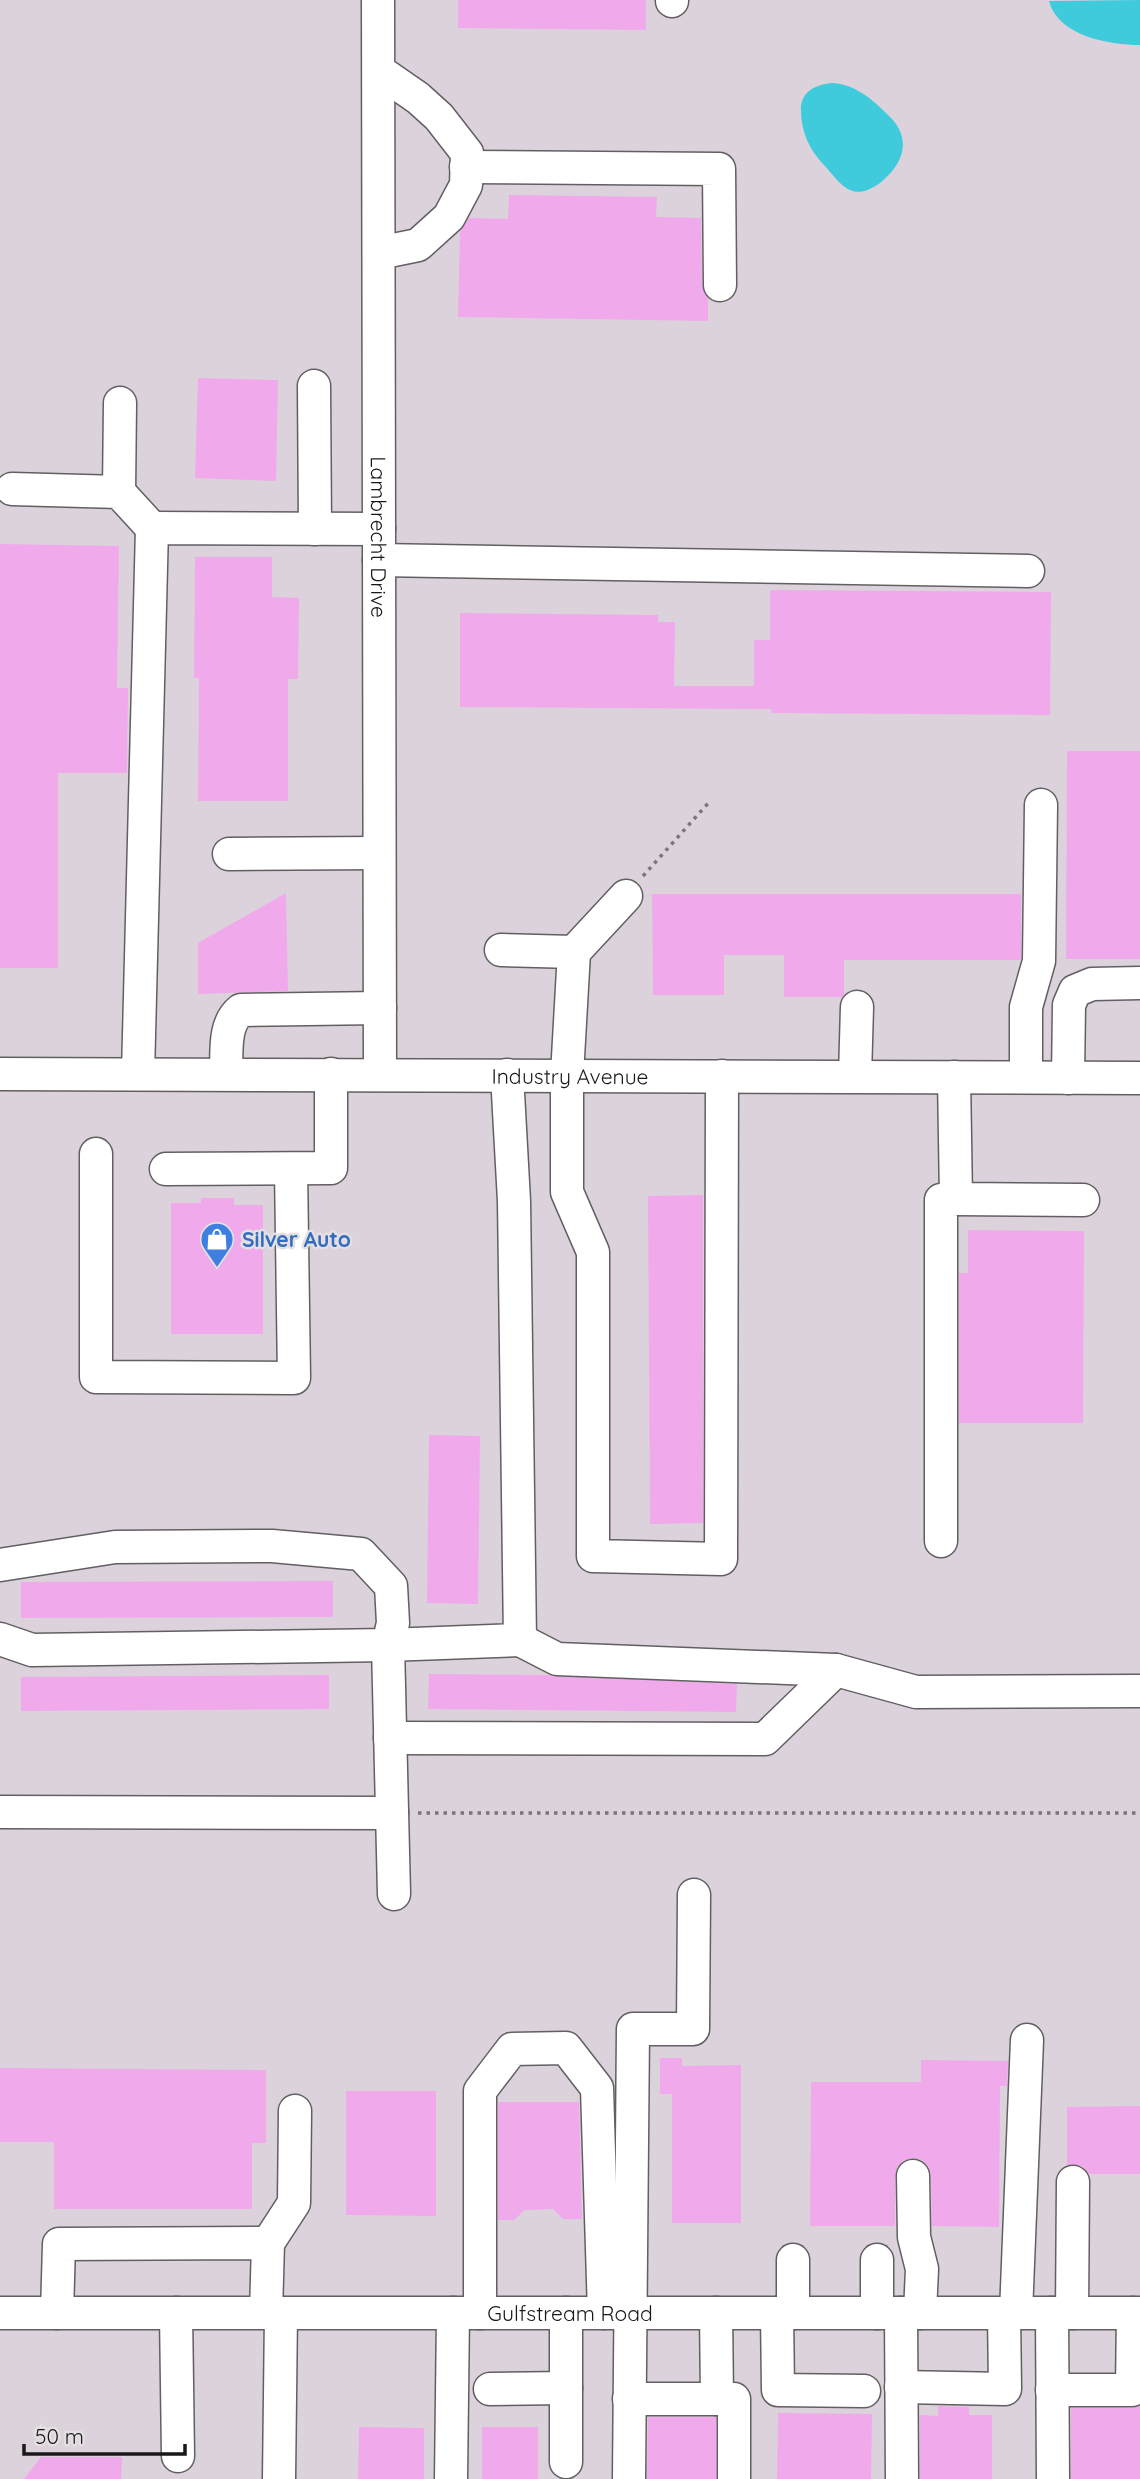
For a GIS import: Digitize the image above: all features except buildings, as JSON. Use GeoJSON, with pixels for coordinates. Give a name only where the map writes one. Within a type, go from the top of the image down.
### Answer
{"type":"FeatureCollection","features":[{"type":"Feature","properties":{"kind":"street","name":"Lambrecht Drive"},"geometry":{"type":"LineString","coordinates":[[379,0],[380,1074]]}},
{"type":"Feature","properties":{"kind":"street"},"geometry":{"type":"LineString","coordinates":[[379,71],[418,98],[439,117],[467,153],[466,185],[449,217],[418,245],[379,253]]}},
{"type":"Feature","properties":{"kind":"street"},"geometry":{"type":"LineString","coordinates":[[467,167],[719,169],[720,285]]}},
{"type":"Feature","properties":{"kind":"street"},"geometry":{"type":"LineString","coordinates":[[314,386],[315,529]]}},
{"type":"Feature","properties":{"kind":"street"},"geometry":{"type":"LineString","coordinates":[[120,402],[119,492],[152,528],[138,1074]]}},
{"type":"Feature","properties":{"kind":"street"},"geometry":{"type":"LineString","coordinates":[[12,489],[119,492]]}},
{"type":"Feature","properties":{"kind":"street"},"geometry":{"type":"LineString","coordinates":[[152,528],[379,529]]}},
{"type":"Feature","properties":{"kind":"street"},"geometry":{"type":"LineString","coordinates":[[379,560],[1028,571]]}},
{"type":"Feature","properties":{"kind":"street"},"geometry":{"type":"LineString","coordinates":[[1026,1077],[1026,1007],[1039,961],[1041,805]]}},
{"type":"Feature","properties":{"kind":"street"},"geometry":{"type":"LineString","coordinates":[[229,854],[379,853]]}},
{"type":"Feature","properties":{"kind":"street"},"geometry":{"type":"LineString","coordinates":[[626,896],[574,952],[567,1075],[567,1192],[593,1252],[593,1556],[721,1559],[722,1076]]}},
{"type":"Feature","properties":{"kind":"street"},"geometry":{"type":"LineString","coordinates":[[501,950],[574,952]]}},
{"type":"Feature","properties":{"kind":"street"},"geometry":{"type":"LineString","coordinates":[[1068,1078],[1069,1005],[1075,991],[1092,984],[1140,984]]}},
{"type":"Feature","properties":{"kind":"street"},"geometry":{"type":"LineString","coordinates":[[855,1076],[857,1007]]}},
{"type":"Feature","properties":{"kind":"street"},"geometry":{"type":"LineString","coordinates":[[226,1074],[228,1038],[233,1016],[241,1010],[380,1008]]}},
{"type":"Feature","properties":{"kind":"street","name":"Industry Avenue"},"geometry":{"type":"LineString","coordinates":[[0,1074],[1140,1078]]}},
{"type":"Feature","properties":{"kind":"street"},"geometry":{"type":"LineString","coordinates":[[166,1169],[331,1168],[331,1074]]}},
{"type":"Feature","properties":{"kind":"street"},"geometry":{"type":"LineString","coordinates":[[508,1075],[514,1201],[520,1640]]}},
{"type":"Feature","properties":{"kind":"street"},"geometry":{"type":"LineString","coordinates":[[954,1077],[956,1199]]}},
{"type":"Feature","properties":{"kind":"street"},"geometry":{"type":"LineString","coordinates":[[96,1154],[96,1377],[294,1378],[291,1168]]}},
{"type":"Feature","properties":{"kind":"street"},"geometry":{"type":"LineString","coordinates":[[941,1541],[941,1200],[1083,1200]]}},
{"type":"Feature","properties":{"kind":"street"},"geometry":{"type":"LineString","coordinates":[[0,1565],[115,1548],[272,1546],[361,1554],[391,1586],[393,1623],[388,1645],[394,1894]]}},
{"type":"Feature","properties":{"kind":"street"},"geometry":{"type":"LineString","coordinates":[[0,1639],[32,1650],[388,1645],[520,1640],[557,1659],[836,1670],[916,1692],[1140,1691]]}},
{"type":"Feature","properties":{"kind":"street"},"geometry":{"type":"LineString","coordinates":[[390,1738],[765,1739],[836,1670]]}},
{"type":"Feature","properties":{"kind":"street"},"geometry":{"type":"LineString","coordinates":[[0,1812],[392,1814]]}},
{"type":"Feature","properties":{"kind":"street"},"geometry":{"type":"LineString","coordinates":[[616,2313],[632,2280],[632,2029],[693,2029],[694,1895]]}},
{"type":"Feature","properties":{"kind":"street"},"geometry":{"type":"LineString","coordinates":[[901,2387],[1005,2389],[1027,2040]]}},
{"type":"Feature","properties":{"kind":"street"},"geometry":{"type":"LineString","coordinates":[[451,2479],[467,2313],[480,2091],[512,2049],[566,2048],[597,2088],[616,2313],[629,2399],[629,2479]]}},
{"type":"Feature","properties":{"kind":"street"},"geometry":{"type":"LineString","coordinates":[[279,2479],[274,2313],[268,2243],[294,2203],[295,2111]]}},
{"type":"Feature","properties":{"kind":"street"},"geometry":{"type":"LineString","coordinates":[[899,2313],[922,2269],[914,2237],[914,2176]]}},
{"type":"Feature","properties":{"kind":"street"},"geometry":{"type":"LineString","coordinates":[[1053,2479],[1052,2390],[1062,2314],[1073,2182]]}},
{"type":"Feature","properties":{"kind":"street"},"geometry":{"type":"LineString","coordinates":[[57,2313],[59,2244],[268,2243]]}},
{"type":"Feature","properties":{"kind":"street"},"geometry":{"type":"LineString","coordinates":[[793,2260],[778,2390],[864,2391]]}},
{"type":"Feature","properties":{"kind":"street"},"geometry":{"type":"LineString","coordinates":[[877,2260],[899,2313],[902,2479]]}},
{"type":"Feature","properties":{"kind":"street","name":"Gulfstream Road"},"geometry":{"type":"LineString","coordinates":[[0,2313],[1137,2314]]}},
{"type":"Feature","properties":{"kind":"street"},"geometry":{"type":"LineString","coordinates":[[176,2313],[178,2456]]}},
{"type":"Feature","properties":{"kind":"street"},"geometry":{"type":"LineString","coordinates":[[566,2313],[566,2462]]}},
{"type":"Feature","properties":{"kind":"street"},"geometry":{"type":"LineString","coordinates":[[716,2313],[717,2399]]}},
{"type":"Feature","properties":{"kind":"street"},"geometry":{"type":"LineString","coordinates":[[1052,2390],[1132,2390],[1137,2314]]}},
{"type":"Feature","properties":{"kind":"street"},"geometry":{"type":"LineString","coordinates":[[489,2389],[566,2388]]}},
{"type":"Feature","properties":{"kind":"street"},"geometry":{"type":"LineString","coordinates":[[629,2399],[734,2399],[734,2479]]}},
{"type":"Feature","properties":{"kind":"path"},"geometry":{"type":"LineString","coordinates":[[626,896],[711,800]]}},
{"type":"Feature","properties":{"kind":"path"},"geometry":{"type":"LineString","coordinates":[[392,1814],[1140,1813]]}},
{"type":"Feature","properties":{"kind":"shaded area"},"geometry":{"type":"Polygon","coordinates":[[[0,0],[1140,0],[1140,2479],[0,2479],[0,0]]]}},
{"type":"Feature","properties":{"kind":"water"},"geometry":{"type":"Polygon","coordinates":[[[1140,0],[1140,45],[1114,43],[1086,36],[1063,23],[1054,13],[1049,1],[1140,0]]]}},
{"type":"Feature","properties":{"kind":"water"},"geometry":{"type":"Polygon","coordinates":[[[833,83],[849,87],[870,98],[896,124],[901,133],[902,150],[895,168],[880,183],[866,191],[854,191],[839,182],[818,158],[804,133],[801,118],[803,98],[816,87],[833,83]]]}},
{"type":"Feature","properties":{"kind":"place","name":"Silver Auto"},"geometry":{"type":"Point","coordinates":[217,1269]}}]}
